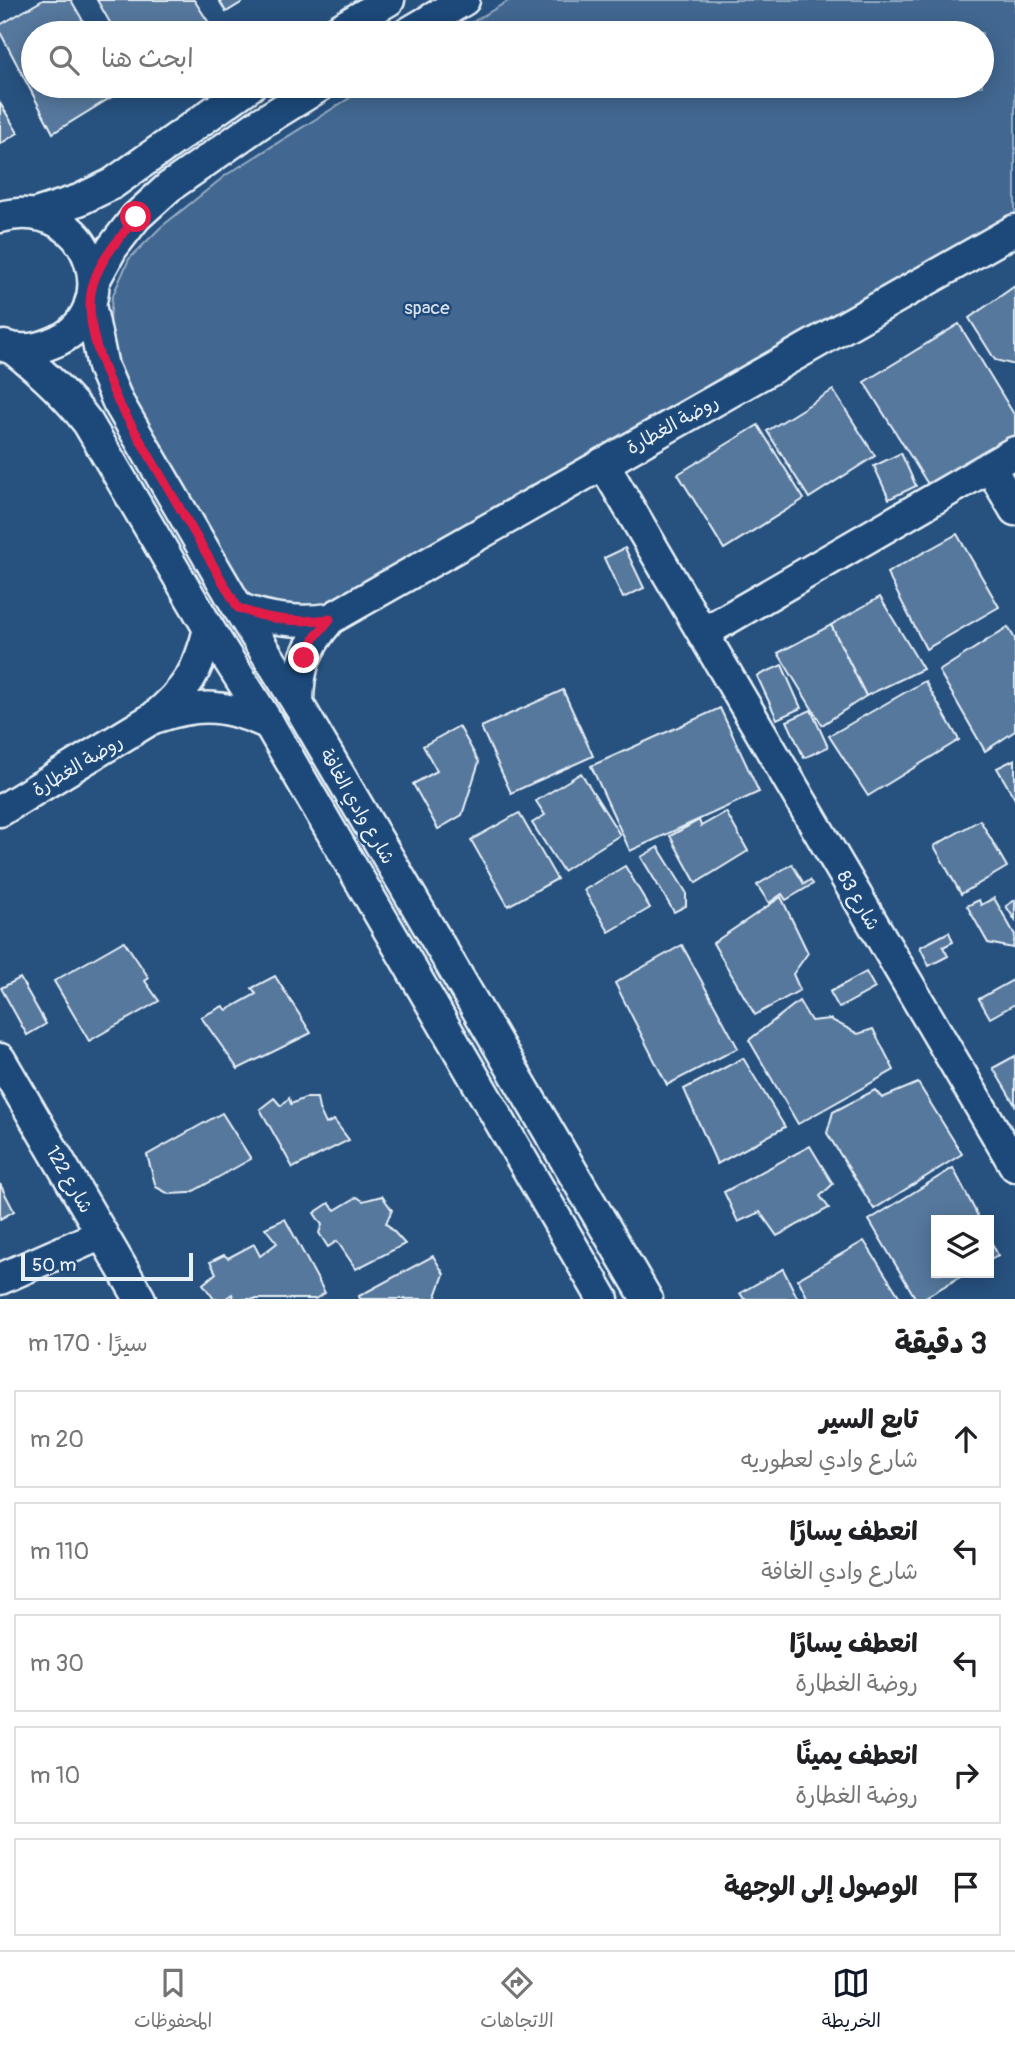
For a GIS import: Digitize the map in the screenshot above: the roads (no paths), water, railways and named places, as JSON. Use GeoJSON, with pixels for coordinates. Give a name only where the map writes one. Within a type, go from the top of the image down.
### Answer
{"type":"FeatureCollection","features":[{"type":"Feature","properties":{"kind":"street"},"geometry":{"type":"LineString","coordinates":[[353,21],[389,0]]}},
{"type":"Feature","properties":{"kind":"street"},"geometry":{"type":"LineString","coordinates":[[428,21],[464,0]]}},
{"type":"Feature","properties":{"kind":"street"},"geometry":{"type":"LineString","coordinates":[[0,217],[17,212],[39,213],[79,201],[112,184],[233,98]]}},
{"type":"Feature","properties":{"kind":"street"},"geometry":{"type":"LineString","coordinates":[[7,347],[38,349],[60,340],[78,325],[112,248],[136,217],[169,187],[301,98]]}},
{"type":"Feature","properties":{"kind":"street","name":"شارع وادي الغافة"},"geometry":{"type":"LineString","coordinates":[[39,213],[61,222],[78,237],[90,257],[92,292],[103,367],[118,402],[647,1299]]}},
{"type":"Feature","properties":{"kind":"street","name":"روضة الغطارة"},"geometry":{"type":"LineString","coordinates":[[298,704],[298,680],[304,658],[315,637],[330,619],[1015,230]]}},
{"type":"Feature","properties":{"kind":"street","name":"شارع وادي الغافة"},"geometry":{"type":"LineString","coordinates":[[7,347],[47,375],[68,396],[88,423],[209,629],[269,724],[603,1299]]}},
{"type":"Feature","properties":{"kind":"street"},"geometry":{"type":"LineString","coordinates":[[703,633],[1015,452]]}},
{"type":"Feature","properties":{"kind":"street","name":"شارع 83"},"geometry":{"type":"LineString","coordinates":[[603,463],[1015,1166]]}},
{"type":"Feature","properties":{"kind":"street"},"geometry":{"type":"LineString","coordinates":[[990,467],[1015,510]]}},
{"type":"Feature","properties":{"kind":"street","name":"روضة الغطارة"},"geometry":{"type":"LineString","coordinates":[[238,608],[255,615],[292,621],[330,619]]}},
{"type":"Feature","properties":{"kind":"street","name":"روضة الغطارة"},"geometry":{"type":"LineString","coordinates":[[0,811],[153,718],[174,701],[191,680],[209,629]]}},
{"type":"Feature","properties":{"kind":"street","name":"روضة الغطارة"},"geometry":{"type":"LineString","coordinates":[[153,718],[182,708],[212,706],[242,711],[269,724]]}},
{"type":"Feature","properties":{"kind":"street","name":"شارع 122"},"geometry":{"type":"LineString","coordinates":[[0,1059],[140,1299]]}},
{"type":"Feature","properties":{"kind":"street"},"geometry":{"type":"LineString","coordinates":[[0,1279],[102,1234]]}},
{"type":"Feature","properties":{"kind":"park label","name":"space"},"geometry":{"type":"Point","coordinates":[427,307]}}]}
